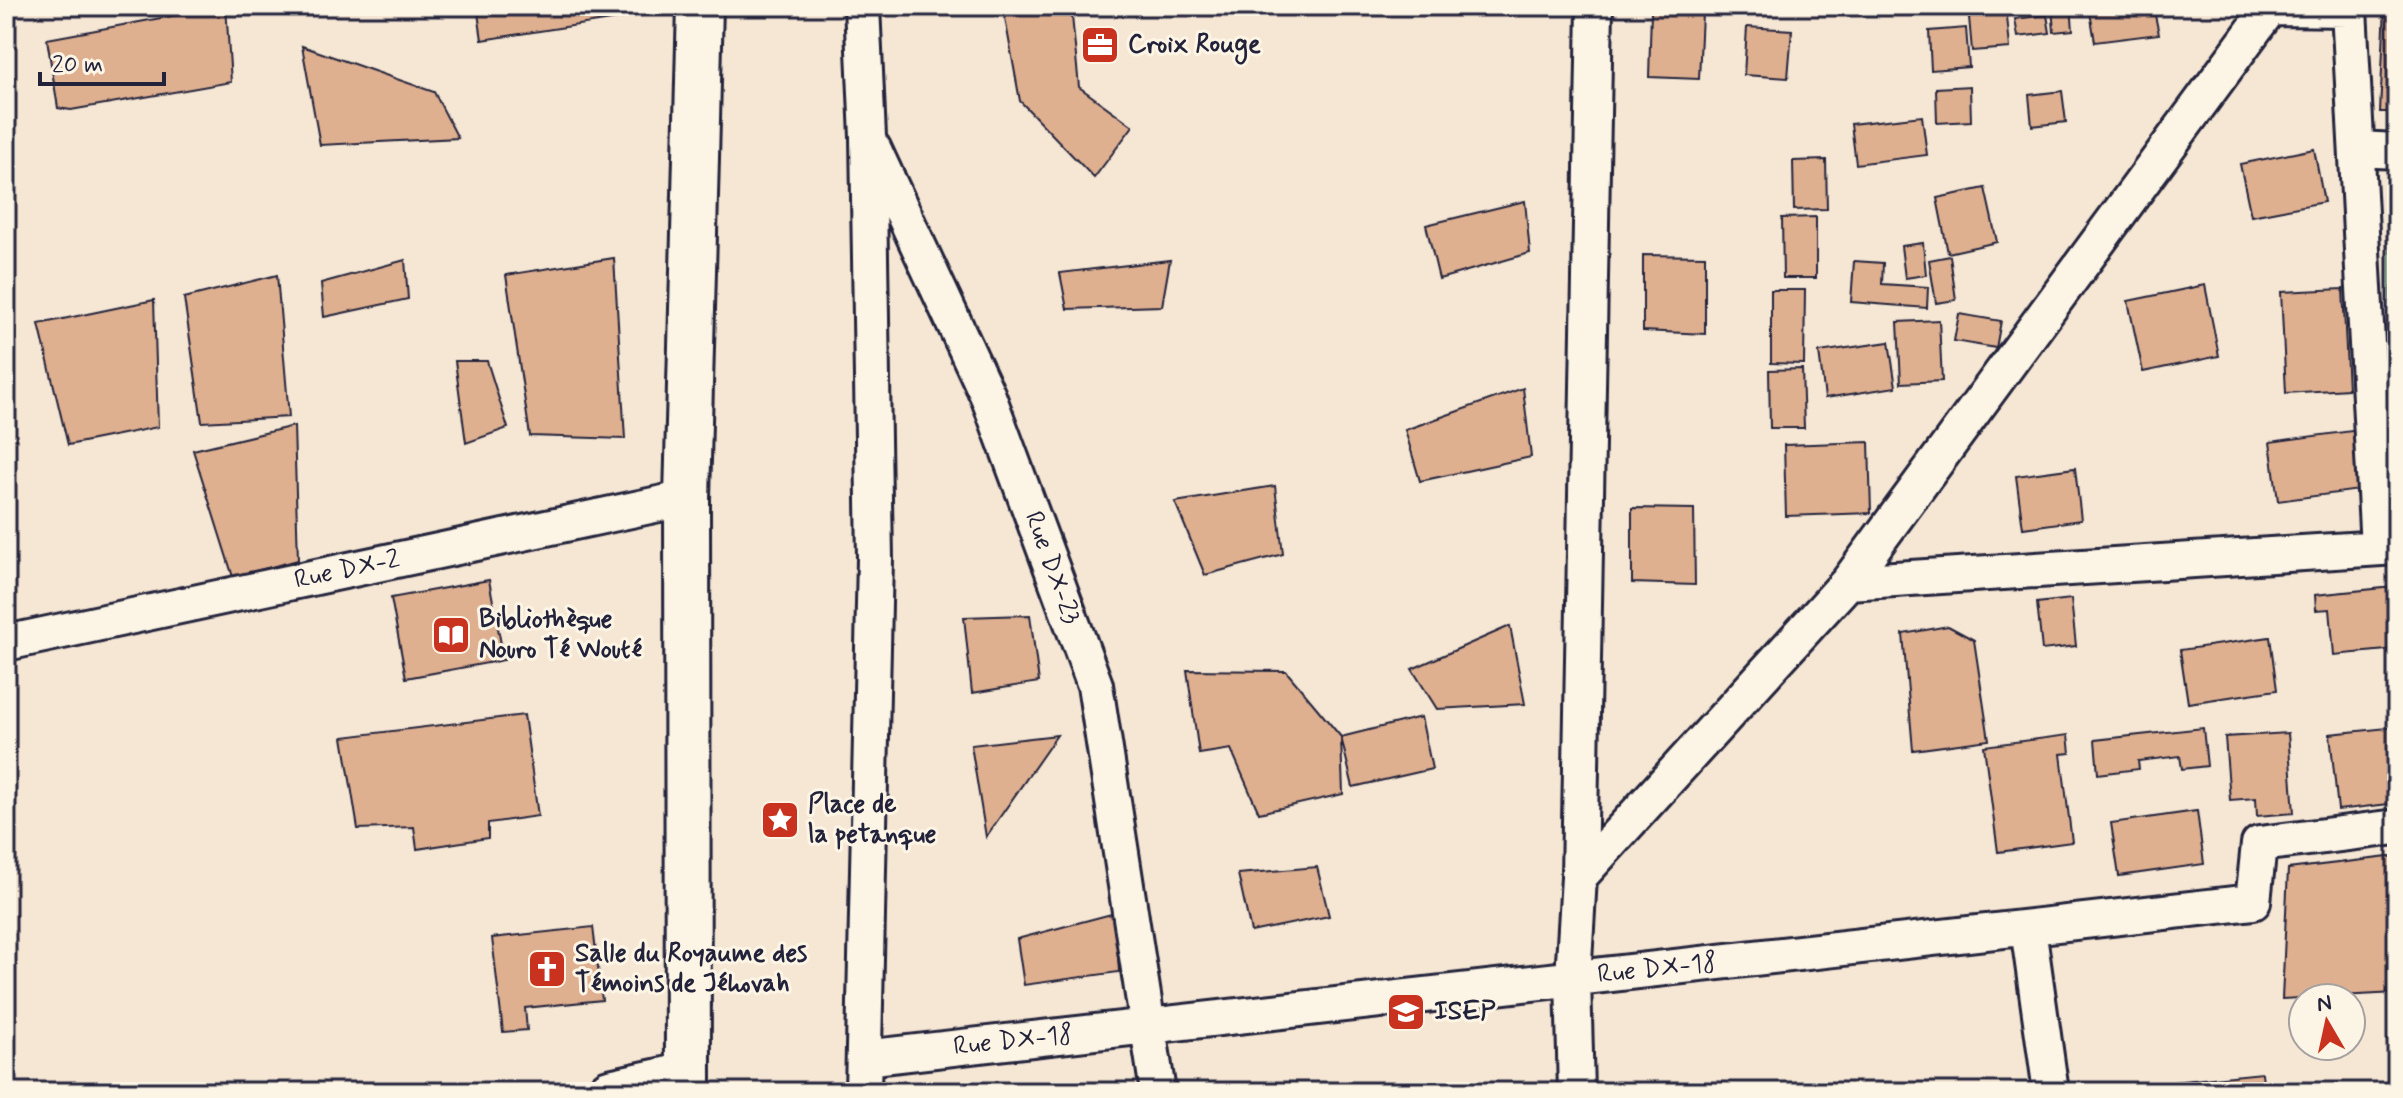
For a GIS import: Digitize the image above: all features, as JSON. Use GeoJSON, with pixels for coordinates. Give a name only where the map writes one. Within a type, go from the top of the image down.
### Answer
{"type":"FeatureCollection","features":[{"type":"Feature","properties":{"kind":"main road"},"geometry":{"type":"LineString","coordinates":[[610,1092],[688,1084],[687,498],[700,6]]}},
{"type":"Feature","properties":{"kind":"street"},"geometry":{"type":"LineString","coordinates":[[862,6],[868,137],[875,559],[863,1092]]}},
{"type":"Feature","properties":{"kind":"street"},"geometry":{"type":"LineString","coordinates":[[1576,1092],[1573,978],[1579,877],[1595,6]]}},
{"type":"Feature","properties":{"kind":"street"},"geometry":{"type":"LineString","coordinates":[[1579,877],[1848,582],[2270,8],[2349,9],[2388,547],[1848,582]]}},
{"type":"Feature","properties":{"kind":"street","name":"Rue DX-23"},"geometry":{"type":"LineString","coordinates":[[868,137],[988,396],[1095,685],[1158,1092]]}},
{"type":"Feature","properties":{"kind":"street"},"geometry":{"type":"LineString","coordinates":[[2357,149],[2397,151]]}},
{"type":"Feature","properties":{"kind":"street","name":"Rue DX-2"},"geometry":{"type":"LineString","coordinates":[[6,643],[687,498]]}},
{"type":"Feature","properties":{"kind":"street","name":"Rue DX-18"},"geometry":{"type":"LineString","coordinates":[[864,1058],[2253,902],[2259,844],[2397,827]]}},
{"type":"Feature","properties":{"kind":"street"},"geometry":{"type":"LineString","coordinates":[[2028,928],[2051,1092]]}},
{"type":"Feature","properties":{"kind":"green space"},"geometry":{"type":"Polygon","coordinates":[[[2389,173],[2397,173],[2397,487],[2391,487],[2389,173]]]}},
{"type":"Feature","properties":{"kind":"building"},"geometry":{"type":"Polygon","coordinates":[[[226,6],[231,82],[71,110],[58,108],[47,39],[226,6]]]}},
{"type":"Feature","properties":{"kind":"building"},"geometry":{"type":"Polygon","coordinates":[[[477,6],[655,6],[656,13],[482,40],[477,6]]]}},
{"type":"Feature","properties":{"kind":"building"},"geometry":{"type":"Polygon","coordinates":[[[1071,6],[1079,87],[1133,126],[1094,178],[1020,101],[1003,7],[1071,6]]]}},
{"type":"Feature","properties":{"kind":"building"},"geometry":{"type":"Polygon","coordinates":[[[1968,6],[2006,6],[2010,48],[1972,51],[1968,6]]]}},
{"type":"Feature","properties":{"kind":"building"},"geometry":{"type":"Polygon","coordinates":[[[2052,6],[2071,6],[2073,30],[2054,32],[2052,6]]]}},
{"type":"Feature","properties":{"kind":"building"},"geometry":{"type":"Polygon","coordinates":[[[2089,6],[2153,6],[2159,34],[2095,42],[2089,6]]]}},
{"type":"Feature","properties":{"kind":"building"},"geometry":{"type":"Polygon","coordinates":[[[2385,6],[2397,6],[2397,112],[2380,112],[2385,6]]]}},
{"type":"Feature","properties":{"kind":"building"},"geometry":{"type":"Polygon","coordinates":[[[1651,11],[1702,13],[1699,79],[1649,77],[1651,11]]]}},
{"type":"Feature","properties":{"kind":"building"},"geometry":{"type":"Polygon","coordinates":[[[2047,15],[2050,33],[2018,37],[2015,19],[2047,15]]]}},
{"type":"Feature","properties":{"kind":"building"},"geometry":{"type":"Polygon","coordinates":[[[1747,27],[1792,30],[1788,78],[1744,75],[1747,27]]]}},
{"type":"Feature","properties":{"kind":"building"},"geometry":{"type":"Polygon","coordinates":[[[1966,28],[1969,67],[1931,70],[1929,31],[1966,28]]]}},
{"type":"Feature","properties":{"kind":"building"},"geometry":{"type":"Polygon","coordinates":[[[302,46],[434,92],[458,138],[320,145],[302,46]]]}},
{"type":"Feature","properties":{"kind":"building"},"geometry":{"type":"Polygon","coordinates":[[[1970,86],[1971,121],[1937,123],[1936,88],[1970,86]]]}},
{"type":"Feature","properties":{"kind":"building"},"geometry":{"type":"Polygon","coordinates":[[[2062,91],[2066,122],[2032,126],[2029,95],[2062,91]]]}},
{"type":"Feature","properties":{"kind":"building"},"geometry":{"type":"Polygon","coordinates":[[[1922,116],[1927,155],[1856,164],[1851,124],[1922,116]]]}},
{"type":"Feature","properties":{"kind":"building"},"geometry":{"type":"Polygon","coordinates":[[[2314,149],[2324,202],[2251,216],[2240,164],[2314,149]]]}},
{"type":"Feature","properties":{"kind":"building"},"geometry":{"type":"Polygon","coordinates":[[[1826,160],[1827,209],[1794,210],[1793,161],[1826,160]]]}},
{"type":"Feature","properties":{"kind":"building"},"geometry":{"type":"Polygon","coordinates":[[[1985,188],[1997,242],[1948,253],[1937,198],[1985,188]]]}},
{"type":"Feature","properties":{"kind":"building"},"geometry":{"type":"Polygon","coordinates":[[[1525,201],[1530,253],[1439,279],[1426,225],[1525,201]]]}},
{"type":"Feature","properties":{"kind":"building"},"geometry":{"type":"Polygon","coordinates":[[[1816,217],[1816,278],[1783,278],[1782,218],[1816,217]]]}},
{"type":"Feature","properties":{"kind":"building"},"geometry":{"type":"Polygon","coordinates":[[[1923,243],[1926,275],[1905,278],[1901,246],[1923,243]]]}},
{"type":"Feature","properties":{"kind":"building"},"geometry":{"type":"Polygon","coordinates":[[[1643,255],[1705,256],[1705,334],[1643,331],[1643,255]]]}},
{"type":"Feature","properties":{"kind":"building"},"geometry":{"type":"Polygon","coordinates":[[[1950,256],[1956,300],[1936,303],[1929,260],[1950,256]]]}},
{"type":"Feature","properties":{"kind":"building"},"geometry":{"type":"Polygon","coordinates":[[[614,258],[625,439],[530,436],[506,275],[614,258]]]}},
{"type":"Feature","properties":{"kind":"building"},"geometry":{"type":"Polygon","coordinates":[[[405,260],[408,299],[324,317],[321,283],[405,260]]]}},
{"type":"Feature","properties":{"kind":"building"},"geometry":{"type":"Polygon","coordinates":[[[1170,260],[1162,306],[1067,309],[1060,273],[1170,260]]]}},
{"type":"Feature","properties":{"kind":"building"},"geometry":{"type":"Polygon","coordinates":[[[1854,261],[1883,263],[1882,284],[1928,287],[1927,308],[1851,302],[1854,261]]]}},
{"type":"Feature","properties":{"kind":"building"},"geometry":{"type":"Polygon","coordinates":[[[277,275],[289,417],[202,422],[184,298],[277,275]]]}},
{"type":"Feature","properties":{"kind":"building"},"geometry":{"type":"Polygon","coordinates":[[[2205,285],[2219,356],[2143,372],[2128,301],[2205,285]]]}},
{"type":"Feature","properties":{"kind":"building"},"geometry":{"type":"Polygon","coordinates":[[[2343,289],[2348,389],[2286,393],[2281,292],[2343,289]]]}},
{"type":"Feature","properties":{"kind":"building"},"geometry":{"type":"Polygon","coordinates":[[[1771,290],[1805,290],[1804,364],[1771,363],[1771,290]]]}},
{"type":"Feature","properties":{"kind":"building"},"geometry":{"type":"Polygon","coordinates":[[[154,300],[158,427],[68,445],[39,324],[154,300]]]}},
{"type":"Feature","properties":{"kind":"building"},"geometry":{"type":"Polygon","coordinates":[[[1959,314],[2001,321],[1996,348],[1954,341],[1959,314]]]}},
{"type":"Feature","properties":{"kind":"building"},"geometry":{"type":"Polygon","coordinates":[[[1939,320],[1942,381],[1901,383],[1898,322],[1939,320]]]}},
{"type":"Feature","properties":{"kind":"building"},"geometry":{"type":"Polygon","coordinates":[[[1889,342],[1896,387],[1825,398],[1819,352],[1889,342]]]}},
{"type":"Feature","properties":{"kind":"building"},"geometry":{"type":"Polygon","coordinates":[[[455,361],[487,361],[508,428],[466,443],[455,361]]]}},
{"type":"Feature","properties":{"kind":"building"},"geometry":{"type":"Polygon","coordinates":[[[1802,369],[1804,428],[1770,428],[1769,370],[1802,369]]]}},
{"type":"Feature","properties":{"kind":"building"},"geometry":{"type":"Polygon","coordinates":[[[1523,388],[1531,457],[1420,481],[1405,430],[1523,388]]]}},
{"type":"Feature","properties":{"kind":"building"},"geometry":{"type":"Polygon","coordinates":[[[294,426],[298,560],[233,577],[193,450],[294,426]]]}},
{"type":"Feature","properties":{"kind":"building"},"geometry":{"type":"Polygon","coordinates":[[[2359,430],[2367,489],[2278,501],[2270,442],[2359,430]]]}},
{"type":"Feature","properties":{"kind":"building"},"geometry":{"type":"Polygon","coordinates":[[[1869,442],[1871,513],[1786,516],[1784,445],[1869,442]]]}},
{"type":"Feature","properties":{"kind":"building"},"geometry":{"type":"Polygon","coordinates":[[[2075,468],[2081,520],[2023,528],[2016,476],[2075,468]]]}},
{"type":"Feature","properties":{"kind":"building"},"geometry":{"type":"Polygon","coordinates":[[[1275,486],[1283,554],[1205,575],[1175,502],[1275,486]]]}},
{"type":"Feature","properties":{"kind":"building"},"geometry":{"type":"Polygon","coordinates":[[[1632,508],[1694,509],[1695,585],[1632,583],[1632,508]]]}},
{"type":"Feature","properties":{"kind":"building"},"geometry":{"type":"Polygon","coordinates":[[[2392,576],[2397,576],[2397,649],[2334,655],[2330,609],[2316,610],[2315,595],[2393,587],[2392,576]]]}},
{"type":"Feature","properties":{"kind":"building"},"geometry":{"type":"Polygon","coordinates":[[[489,580],[504,660],[406,678],[391,598],[489,580]]]}},
{"type":"Feature","properties":{"kind":"building"},"geometry":{"type":"Polygon","coordinates":[[[2071,599],[2076,646],[2042,650],[2037,603],[2071,599]]]}},
{"type":"Feature","properties":{"kind":"building"},"geometry":{"type":"Polygon","coordinates":[[[1030,615],[1039,682],[972,693],[964,617],[1030,615]]]}},
{"type":"Feature","properties":{"kind":"building"},"geometry":{"type":"Polygon","coordinates":[[[1510,626],[1525,704],[1437,709],[1412,669],[1510,626]]]}},
{"type":"Feature","properties":{"kind":"building"},"geometry":{"type":"Polygon","coordinates":[[[1948,626],[1974,640],[1989,740],[1913,750],[1903,634],[1948,626]]]}},
{"type":"Feature","properties":{"kind":"building"},"geometry":{"type":"Polygon","coordinates":[[[2270,637],[2277,690],[2188,703],[2180,650],[2270,637]]]}},
{"type":"Feature","properties":{"kind":"building"},"geometry":{"type":"Polygon","coordinates":[[[1187,670],[1286,671],[1341,737],[1343,794],[1259,813],[1231,749],[1199,754],[1187,670]]]}},
{"type":"Feature","properties":{"kind":"building"},"geometry":{"type":"Polygon","coordinates":[[[524,715],[538,816],[488,823],[488,838],[417,849],[414,827],[358,829],[343,737],[524,715]]]}},
{"type":"Feature","properties":{"kind":"building"},"geometry":{"type":"Polygon","coordinates":[[[1421,717],[1432,769],[1353,787],[1341,737],[1421,717]]]}},
{"type":"Feature","properties":{"kind":"building"},"geometry":{"type":"Polygon","coordinates":[[[2397,727],[2397,803],[2338,810],[2330,734],[2397,727]]]}},
{"type":"Feature","properties":{"kind":"building"},"geometry":{"type":"Polygon","coordinates":[[[2203,728],[2207,766],[2182,769],[2180,756],[2138,761],[2139,769],[2098,774],[2095,740],[2203,728]]]}},
{"type":"Feature","properties":{"kind":"building"},"geometry":{"type":"Polygon","coordinates":[[[2288,733],[2294,813],[2257,816],[2256,798],[2230,800],[2225,737],[2288,733]]]}},
{"type":"Feature","properties":{"kind":"building"},"geometry":{"type":"Polygon","coordinates":[[[1057,735],[986,837],[971,745],[1057,735]]]}},
{"type":"Feature","properties":{"kind":"building"},"geometry":{"type":"Polygon","coordinates":[[[2068,735],[2070,753],[2061,754],[2072,842],[1998,852],[1984,746],[2068,735]]]}},
{"type":"Feature","properties":{"kind":"building"},"geometry":{"type":"Polygon","coordinates":[[[2197,811],[2204,864],[2119,876],[2111,823],[2197,811]]]}},
{"type":"Feature","properties":{"kind":"building"},"geometry":{"type":"Polygon","coordinates":[[[2397,856],[2397,993],[2367,995],[2367,982],[2287,982],[2287,999],[2282,999],[2288,869],[2397,856]]]}},
{"type":"Feature","properties":{"kind":"building"},"geometry":{"type":"Polygon","coordinates":[[[1317,867],[1329,916],[1251,932],[1238,874],[1317,867]]]}},
{"type":"Feature","properties":{"kind":"building"},"geometry":{"type":"Polygon","coordinates":[[[1115,913],[1119,972],[1024,985],[1017,939],[1115,913]]]}},
{"type":"Feature","properties":{"kind":"building","name":"Salle du Royaume des Témoins de Jéhovah"},"geometry":{"type":"Polygon","coordinates":[[[593,927],[602,1000],[525,1008],[527,1030],[503,1032],[492,938],[593,927]]]}},
{"type":"Feature","properties":{"kind":"building"},"geometry":{"type":"Polygon","coordinates":[[[2262,1073],[2264,1092],[2154,1092],[2153,1084],[2262,1073]]]}},
{"type":"Feature","properties":{"kind":"place","name":"Croix Rouge"},"geometry":{"type":"Point","coordinates":[1100,45]}},
{"type":"Feature","properties":{"kind":"place","name":"Bibliothèque Nouro Té Wouté"},"geometry":{"type":"Point","coordinates":[451,635]}},
{"type":"Feature","properties":{"kind":"place","name":"Place de la petanque"},"geometry":{"type":"Point","coordinates":[780,820]}},
{"type":"Feature","properties":{"kind":"place","name":"Salle du Royaume des Témoins de Jéhovah"},"geometry":{"type":"Point","coordinates":[547,969]}},
{"type":"Feature","properties":{"kind":"place","name":"ISEP"},"geometry":{"type":"Point","coordinates":[1406,1012]}}]}
